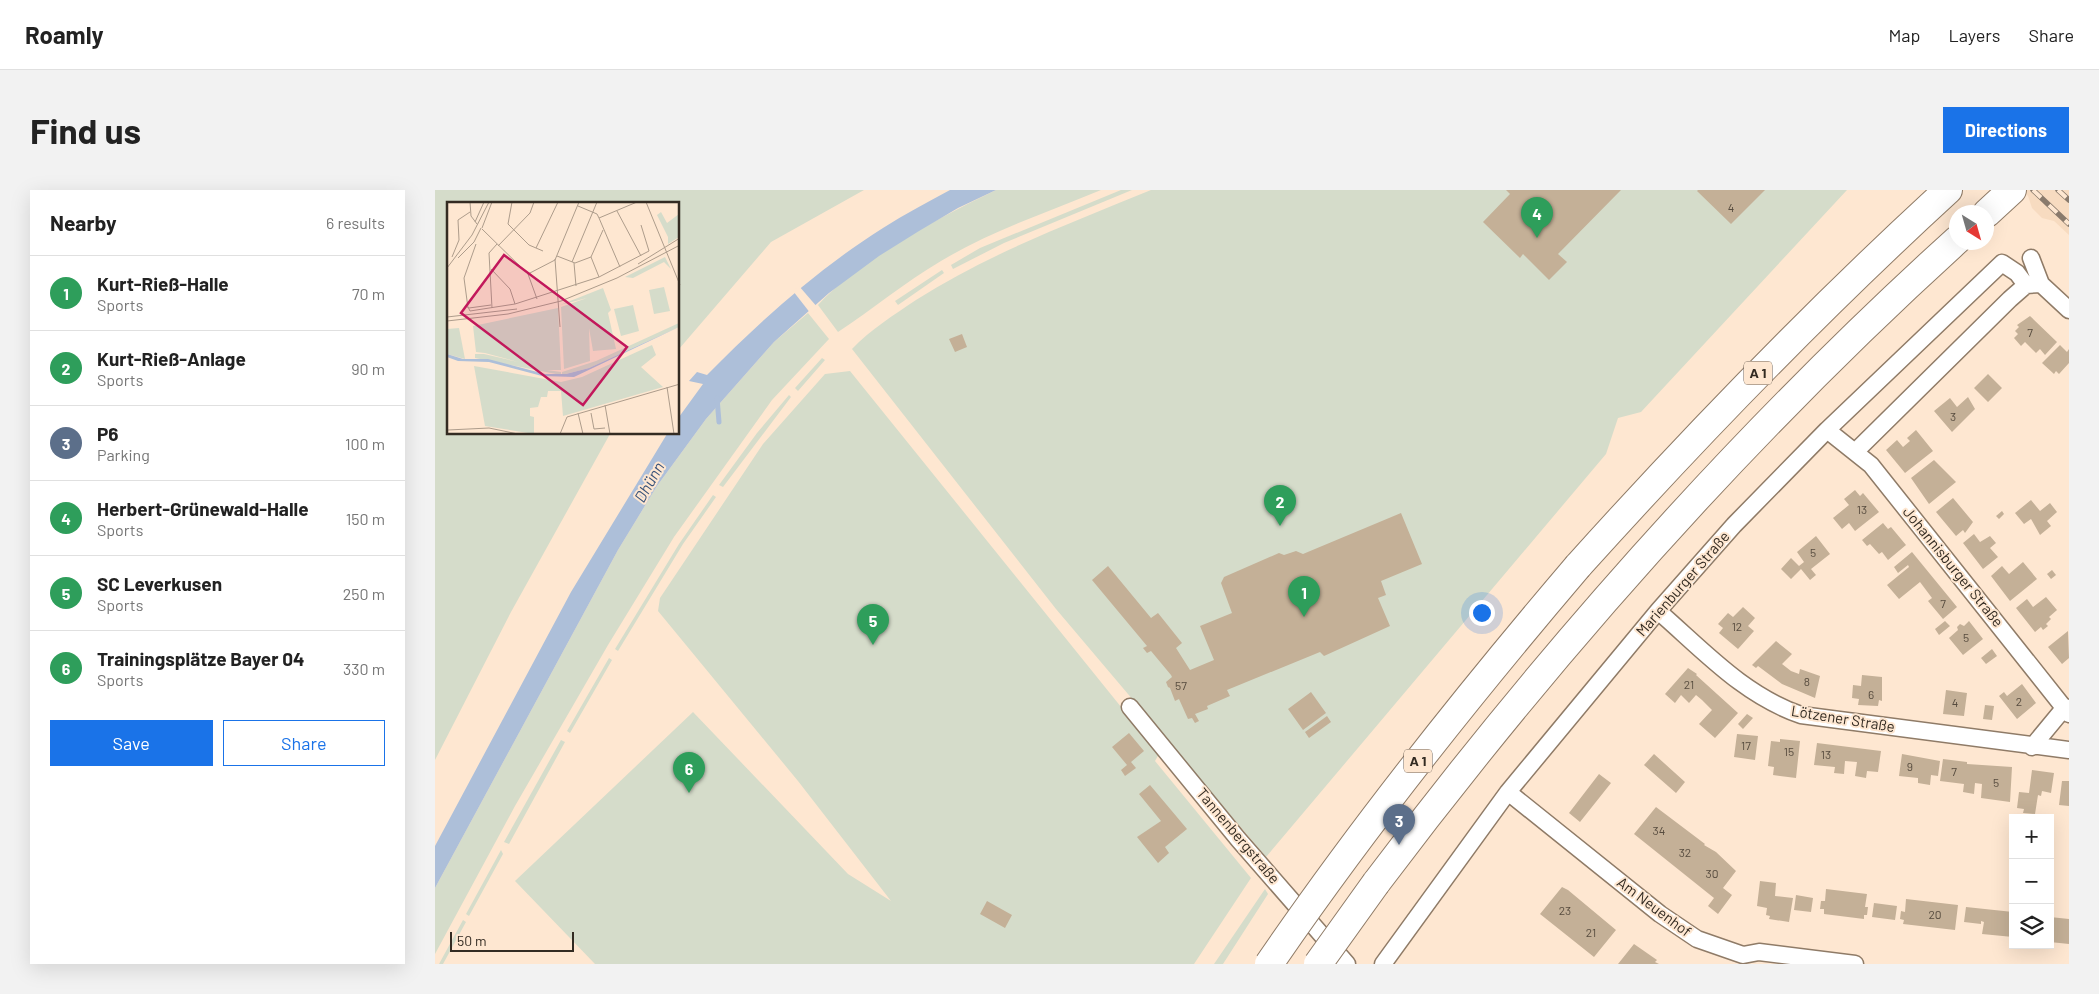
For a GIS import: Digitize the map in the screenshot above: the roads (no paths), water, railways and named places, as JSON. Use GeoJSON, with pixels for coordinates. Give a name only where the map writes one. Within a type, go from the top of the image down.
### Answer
{"type":"FeatureCollection","features":[{"type":"Feature","properties":{"kind":"highway","name":"A 1"},"geometry":{"type":"LineString","coordinates":[[1269,964],[1400,784],[1505,652],[1578,566],[1733,398],[1883,249],[1948,190]]}},
{"type":"Feature","properties":{"kind":"highway"},"geometry":{"type":"LineString","coordinates":[[1994,207],[2013,190]]}},
{"type":"Feature","properties":{"kind":"highway"},"geometry":{"type":"LineString","coordinates":[[1318,964],[1381,876],[1466,766],[1616,586],[1783,407],[1949,248]]}},
{"type":"Feature","properties":{"kind":"street"},"geometry":{"type":"LineString","coordinates":[[2031,258],[2034,284],[2069,310]]}},
{"type":"Feature","properties":{"kind":"street","name":"Marienburger Straße"},"geometry":{"type":"LineString","coordinates":[[1383,964],[1508,792],[1658,611],[1734,525],[1827,430],[2002,263],[2034,284]]}},
{"type":"Feature","properties":{"kind":"street"},"geometry":{"type":"LineString","coordinates":[[1856,451],[2010,298],[2034,284]]}},
{"type":"Feature","properties":{"kind":"street","name":"Johannisburger Straße"},"geometry":{"type":"LineString","coordinates":[[1827,430],[1856,451],[1871,465],[2067,711]]}},
{"type":"Feature","properties":{"kind":"street","name":"Lötzener Straße"},"geometry":{"type":"LineString","coordinates":[[1658,611],[1724,670],[1754,693],[1776,706],[1801,715],[2032,747],[2069,750]]}},
{"type":"Feature","properties":{"kind":"street","name":"Tannenbergstraße"},"geometry":{"type":"LineString","coordinates":[[1130,707],[1238,839],[1347,964]]}},
{"type":"Feature","properties":{"kind":"street"},"geometry":{"type":"LineString","coordinates":[[2032,747],[2067,711]]}},
{"type":"Feature","properties":{"kind":"street","name":"Am Neuenhof"},"geometry":{"type":"LineString","coordinates":[[1508,792],[1660,914],[1697,939],[1740,960],[1759,952],[1855,964]]}},
{"type":"Feature","properties":{"kind":"water","name":"Dhünn"},"geometry":{"type":"Polygon","coordinates":[[[950,190],[996,190],[958,208],[919,231],[879,256],[829,293],[774,342],[706,419],[657,486],[618,550],[435,888],[435,846],[571,592],[666,435],[680,435],[680,416],[703,384],[689,381],[697,372],[707,375],[769,315],[813,278],[859,244],[950,190]]]}},
{"type":"Feature","properties":{"kind":"waterway"},"geometry":{"type":"LineString","coordinates":[[717,398],[719,422]]}},
{"type":"Feature","properties":{"kind":"railway"},"geometry":{"type":"LineString","coordinates":[[2033,190],[2069,224]]}},
{"type":"Feature","properties":{"kind":"railway"},"geometry":{"type":"LineString","coordinates":[[2058,190],[2069,200]]}},
{"type":"Feature","properties":{"kind":"place","name":"Herbert-Grünewald-Halle"},"geometry":{"type":"Point","coordinates":[1537,238]}},
{"type":"Feature","properties":{"kind":"place","name":"Kurt-Rieß-Anlage"},"geometry":{"type":"Point","coordinates":[1280,526]}},
{"type":"Feature","properties":{"kind":"place","name":"Kurt-Rieß-Halle"},"geometry":{"type":"Point","coordinates":[1304,617]}},
{"type":"Feature","properties":{"kind":"place","name":"SC Leverkusen"},"geometry":{"type":"Point","coordinates":[873,645]}},
{"type":"Feature","properties":{"kind":"place","name":"Trainingsplätze Bayer 04"},"geometry":{"type":"Point","coordinates":[689,793]}},
{"type":"Feature","properties":{"kind":"place","name":"P6"},"geometry":{"type":"Point","coordinates":[1399,845]}}]}
